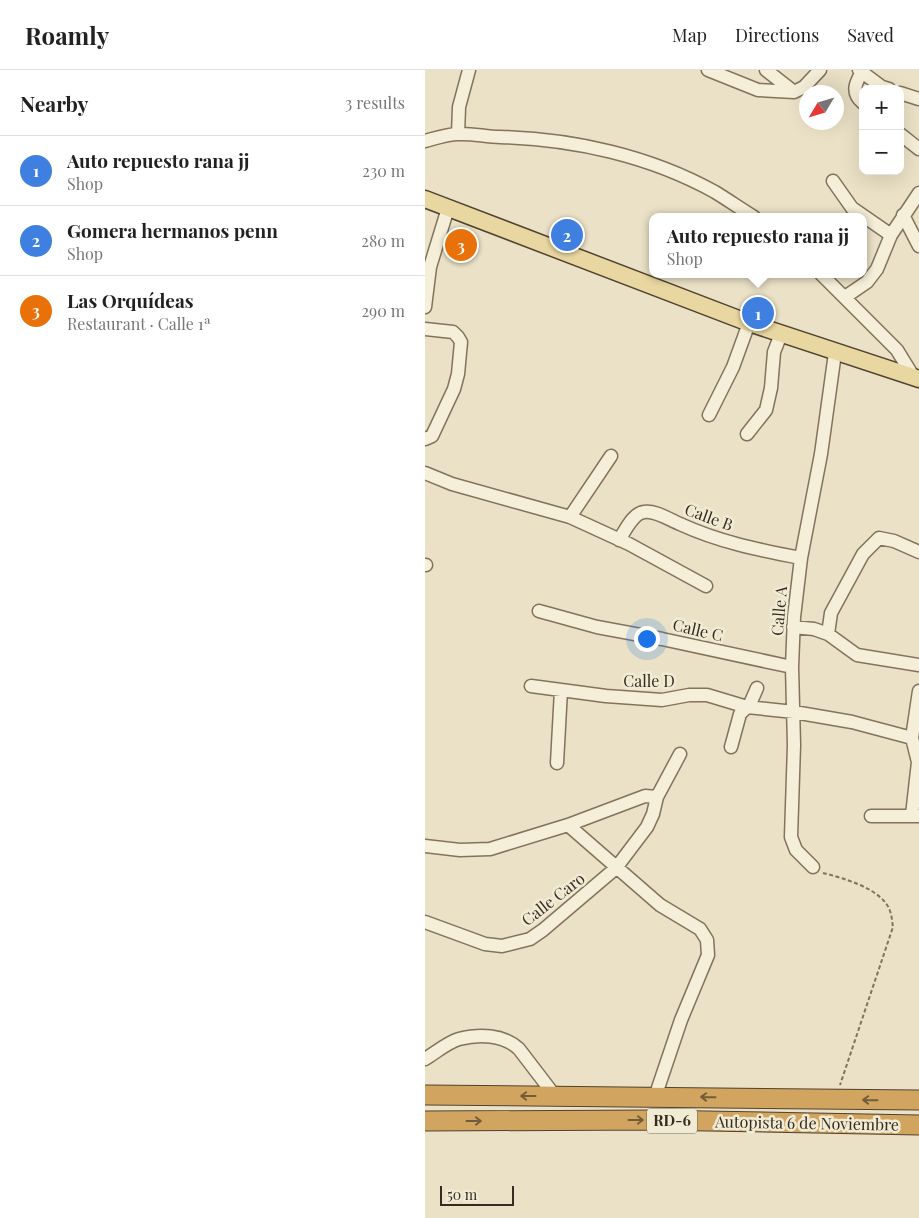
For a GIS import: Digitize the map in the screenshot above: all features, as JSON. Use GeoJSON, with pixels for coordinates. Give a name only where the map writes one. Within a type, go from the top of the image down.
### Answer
{"type":"FeatureCollection","features":[{"type":"Feature","properties":{"kind":"highway","name":"Autopista 6 de Noviembre"},"geometry":{"type":"LineString","coordinates":[[425,1095],[655,1096],[837,1100],[917,1099]]}},
{"type":"Feature","properties":{"kind":"highway","name":"Autopista 6 de Noviembre"},"geometry":{"type":"LineString","coordinates":[[425,1121],[651,1120],[919,1125]]}},
{"type":"Feature","properties":{"kind":"main road"},"geometry":{"type":"LineString","coordinates":[[425,198],[749,323],[835,353],[916,378]]}},
{"type":"Feature","properties":{"kind":"street"},"geometry":{"type":"LineString","coordinates":[[458,134],[459,107],[469,70]]}},
{"type":"Feature","properties":{"kind":"street"},"geometry":{"type":"LineString","coordinates":[[708,70],[758,90],[794,92],[804,87],[820,70]]}},
{"type":"Feature","properties":{"kind":"street"},"geometry":{"type":"LineString","coordinates":[[766,70],[794,92]]}},
{"type":"Feature","properties":{"kind":"street"},"geometry":{"type":"LineString","coordinates":[[859,99],[855,95],[854,85],[861,71],[881,85]]}},
{"type":"Feature","properties":{"kind":"street"},"geometry":{"type":"LineString","coordinates":[[904,94],[919,99]]}},
{"type":"Feature","properties":{"kind":"street"},"geometry":{"type":"LineString","coordinates":[[425,141],[458,134],[571,143],[646,162],[715,192],[748,213]]}},
{"type":"Feature","properties":{"kind":"street"},"geometry":{"type":"LineString","coordinates":[[904,137],[919,149]]}},
{"type":"Feature","properties":{"kind":"street"},"geometry":{"type":"LineString","coordinates":[[833,180],[852,208],[859,213]]}},
{"type":"Feature","properties":{"kind":"street"},"geometry":{"type":"LineString","coordinates":[[845,297],[867,282],[877,269],[891,235],[903,214],[919,193]]}},
{"type":"Feature","properties":{"kind":"street"},"geometry":{"type":"LineString","coordinates":[[425,307],[431,267],[448,208]]}},
{"type":"Feature","properties":{"kind":"street"},"geometry":{"type":"LineString","coordinates":[[903,214],[919,246]]}},
{"type":"Feature","properties":{"kind":"street"},"geometry":{"type":"LineString","coordinates":[[867,218],[891,235]]}},
{"type":"Feature","properties":{"kind":"street"},"geometry":{"type":"LineString","coordinates":[[825,278],[897,350],[916,378]]}},
{"type":"Feature","properties":{"kind":"street"},"geometry":{"type":"LineString","coordinates":[[709,415],[733,368],[749,323]]}},
{"type":"Feature","properties":{"kind":"street"},"geometry":{"type":"LineString","coordinates":[[425,329],[453,332],[461,342],[458,374],[454,389],[432,436],[425,439]]}},
{"type":"Feature","properties":{"kind":"street"},"geometry":{"type":"LineString","coordinates":[[747,434],[766,410],[771,388],[775,352],[781,334]]}},
{"type":"Feature","properties":{"kind":"street","name":"Calle A"},"geometry":{"type":"LineString","coordinates":[[813,868],[796,850],[791,837],[794,712],[793,627],[801,558],[821,454],[835,353]]}},
{"type":"Feature","properties":{"kind":"street"},"geometry":{"type":"LineString","coordinates":[[570,517],[611,456]]}},
{"type":"Feature","properties":{"kind":"street"},"geometry":{"type":"LineString","coordinates":[[425,473],[452,484],[570,517],[671,565],[706,586]]}},
{"type":"Feature","properties":{"kind":"street","name":"Calle B"},"geometry":{"type":"LineString","coordinates":[[619,540],[635,516],[646,512],[662,516],[717,539],[754,549],[801,558]]}},
{"type":"Feature","properties":{"kind":"street"},"geometry":{"type":"LineString","coordinates":[[827,634],[831,613],[863,554],[879,538],[894,541],[919,552]]}},
{"type":"Feature","properties":{"kind":"street","name":"Calle C"},"geometry":{"type":"LineString","coordinates":[[539,611],[597,627],[792,667]]}},
{"type":"Feature","properties":{"kind":"street"},"geometry":{"type":"LineString","coordinates":[[793,627],[813,629],[827,634],[857,655],[919,665]]}},
{"type":"Feature","properties":{"kind":"street","name":"Calle D"},"geometry":{"type":"LineString","coordinates":[[531,686],[606,696],[661,700],[699,694],[712,696],[747,707],[794,712],[852,722],[915,746]]}},
{"type":"Feature","properties":{"kind":"street"},"geometry":{"type":"LineString","coordinates":[[731,747],[741,714],[757,688]]}},
{"type":"Feature","properties":{"kind":"street"},"geometry":{"type":"LineString","coordinates":[[557,763],[561,690]]}},
{"type":"Feature","properties":{"kind":"street"},"geometry":{"type":"LineString","coordinates":[[871,816],[916,815],[918,762],[915,746],[919,690]]}},
{"type":"Feature","properties":{"kind":"street","name":"Calle Caro"},"geometry":{"type":"LineString","coordinates":[[425,922],[485,944],[502,946],[530,939],[616,868],[647,827],[653,814],[657,797],[680,754]]}},
{"type":"Feature","properties":{"kind":"street"},"geometry":{"type":"LineString","coordinates":[[425,846],[487,850],[568,825],[645,796],[657,797]]}},
{"type":"Feature","properties":{"kind":"street"},"geometry":{"type":"LineString","coordinates":[[568,825],[660,905],[699,929],[709,946],[709,955],[681,1020],[655,1096]]}},
{"type":"Feature","properties":{"kind":"street"},"geometry":{"type":"LineString","coordinates":[[425,1059],[457,1039],[494,1036],[513,1044],[519,1049],[555,1096]]}},
{"type":"Feature","properties":{"kind":"path"},"geometry":{"type":"LineString","coordinates":[[813,868],[851,880],[880,898],[890,910],[893,927],[837,1100]]}},
{"type":"Feature","properties":{"kind":"place","name":"Gomera hermanos penn"},"geometry":{"type":"Point","coordinates":[567,235]}},
{"type":"Feature","properties":{"kind":"place","name":"Las Orquídeas"},"geometry":{"type":"Point","coordinates":[461,245]}},
{"type":"Feature","properties":{"kind":"place","name":"Auto repuesto rana jj"},"geometry":{"type":"Point","coordinates":[758,313]}}]}
